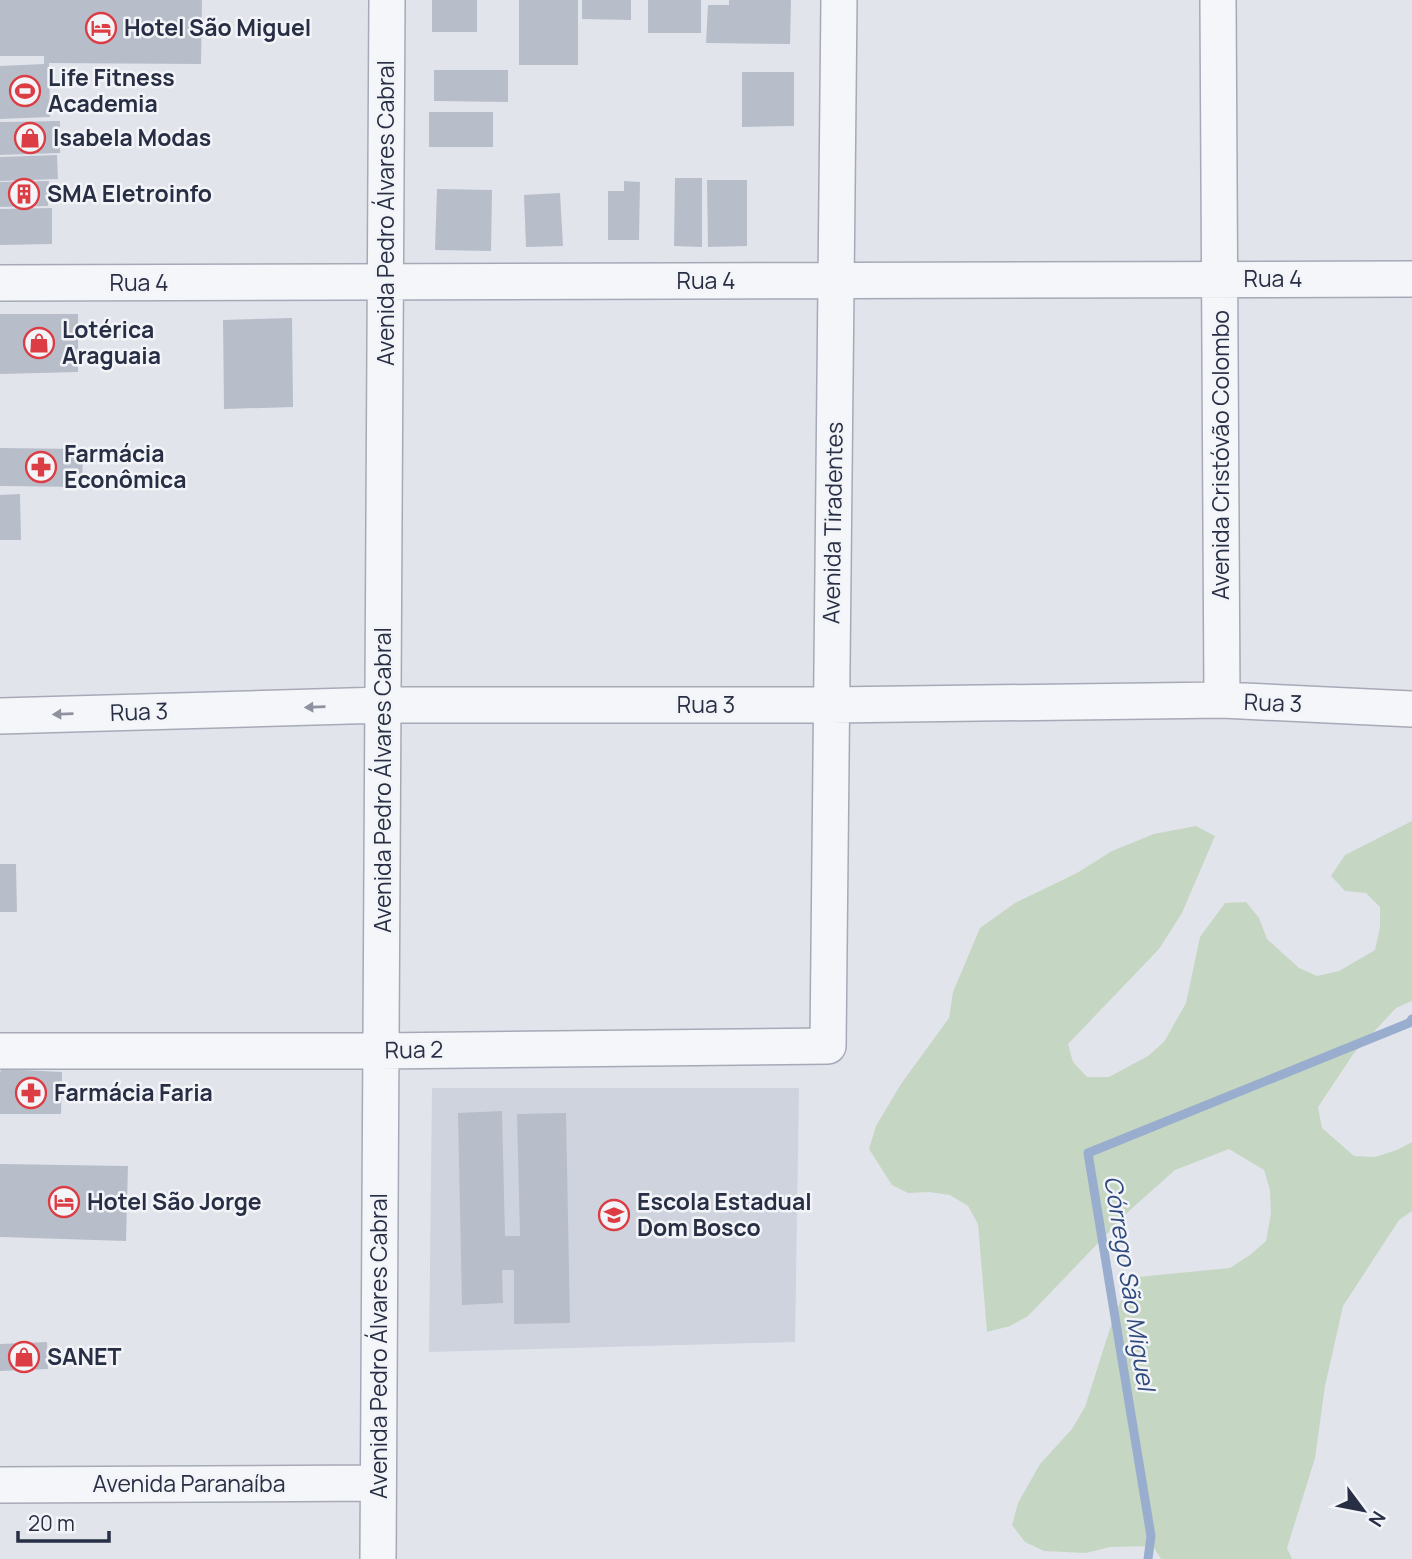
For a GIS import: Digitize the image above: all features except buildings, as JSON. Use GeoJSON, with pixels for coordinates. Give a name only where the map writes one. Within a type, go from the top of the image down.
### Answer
{"type":"FeatureCollection","features":[{"type":"Feature","properties":{"kind":"street","name":"Avenida Pedro Álvares Cabral"},"geometry":{"type":"LineString","coordinates":[[378,1559],[387,0]]}},
{"type":"Feature","properties":{"kind":"street","name":"Avenida Tiradentes"},"geometry":{"type":"LineString","coordinates":[[828,1046],[839,0]]}},
{"type":"Feature","properties":{"kind":"street","name":"Avenida Cristóvão Colombo"},"geometry":{"type":"LineString","coordinates":[[1218,0],[1222,701]]}},
{"type":"Feature","properties":{"kind":"street","name":"Rua 4"},"geometry":{"type":"LineString","coordinates":[[0,283],[1412,279]]}},
{"type":"Feature","properties":{"kind":"street","name":"Rua 3"},"geometry":{"type":"LineString","coordinates":[[0,716],[383,705],[831,705],[1222,701],[1412,709]]}},
{"type":"Feature","properties":{"kind":"street","name":"Rua 2"},"geometry":{"type":"LineString","coordinates":[[0,1051],[381,1051],[828,1046]]}},
{"type":"Feature","properties":{"kind":"street","name":"Avenida Paranaíba"},"geometry":{"type":"LineString","coordinates":[[0,1485],[379,1483]]}},
{"type":"Feature","properties":{"kind":"shaded area","name":"Escola Estadual Dom Bosco"},"geometry":{"type":"Polygon","coordinates":[[[432,1088],[799,1088],[795,1342],[429,1352],[432,1088]]]}},
{"type":"Feature","properties":{"kind":"green space"},"geometry":{"type":"Polygon","coordinates":[[[1412,821],[1412,1001],[1396,1008],[1354,1053],[1318,1107],[1322,1128],[1354,1156],[1375,1157],[1412,1142],[1412,1211],[1399,1220],[1343,1306],[1325,1386],[1315,1458],[1287,1548],[1292,1559],[1161,1559],[1153,1546],[1110,1547],[1086,1553],[1044,1551],[1025,1542],[1012,1525],[1018,1503],[1040,1464],[1072,1429],[1085,1407],[1114,1316],[1124,1294],[1138,1277],[1230,1268],[1250,1255],[1266,1241],[1271,1213],[1270,1190],[1264,1170],[1229,1149],[1175,1170],[1129,1211],[1028,1316],[1010,1326],[987,1332],[978,1224],[968,1206],[950,1195],[908,1193],[892,1185],[869,1149],[876,1126],[901,1084],[949,1018],[953,992],[980,928],[1015,903],[1077,873],[1112,851],[1154,834],[1196,826],[1215,836],[1182,913],[1159,949],[1068,1044],[1073,1062],[1087,1077],[1109,1077],[1148,1056],[1164,1042],[1186,1003],[1200,937],[1225,903],[1246,902],[1259,918],[1267,939],[1299,968],[1317,976],[1339,971],[1375,950],[1380,927],[1380,907],[1366,893],[1345,891],[1331,876],[1345,855],[1412,821]]]}},
{"type":"Feature","properties":{"kind":"waterway","name":"Córrego São Miguel"},"geometry":{"type":"LineString","coordinates":[[1148,1559],[1151,1536],[1088,1153],[1409,1023],[1412,1019]]}},
{"type":"Feature","properties":{"kind":"place","name":"Hotel São Miguel"},"geometry":{"type":"Point","coordinates":[101,28]}},
{"type":"Feature","properties":{"kind":"place","name":"Life Fitness Academia"},"geometry":{"type":"Point","coordinates":[25,91]}},
{"type":"Feature","properties":{"kind":"place","name":"Isabela Modas"},"geometry":{"type":"Point","coordinates":[30,138]}},
{"type":"Feature","properties":{"kind":"place","name":"SMA Eletroinfo"},"geometry":{"type":"Point","coordinates":[24,194]}},
{"type":"Feature","properties":{"kind":"place","name":"Lotérica Araguaia"},"geometry":{"type":"Point","coordinates":[39,343]}},
{"type":"Feature","properties":{"kind":"place","name":"Farmácia Econômica"},"geometry":{"type":"Point","coordinates":[41,467]}},
{"type":"Feature","properties":{"kind":"place","name":"Farmácia Faria"},"geometry":{"type":"Point","coordinates":[31,1093]}},
{"type":"Feature","properties":{"kind":"place","name":"Hotel São Jorge"},"geometry":{"type":"Point","coordinates":[64,1202]}},
{"type":"Feature","properties":{"kind":"place","name":"Escola Estadual Dom Bosco"},"geometry":{"type":"Point","coordinates":[614,1215]}},
{"type":"Feature","properties":{"kind":"place","name":"SANET"},"geometry":{"type":"Point","coordinates":[24,1357]}}]}
